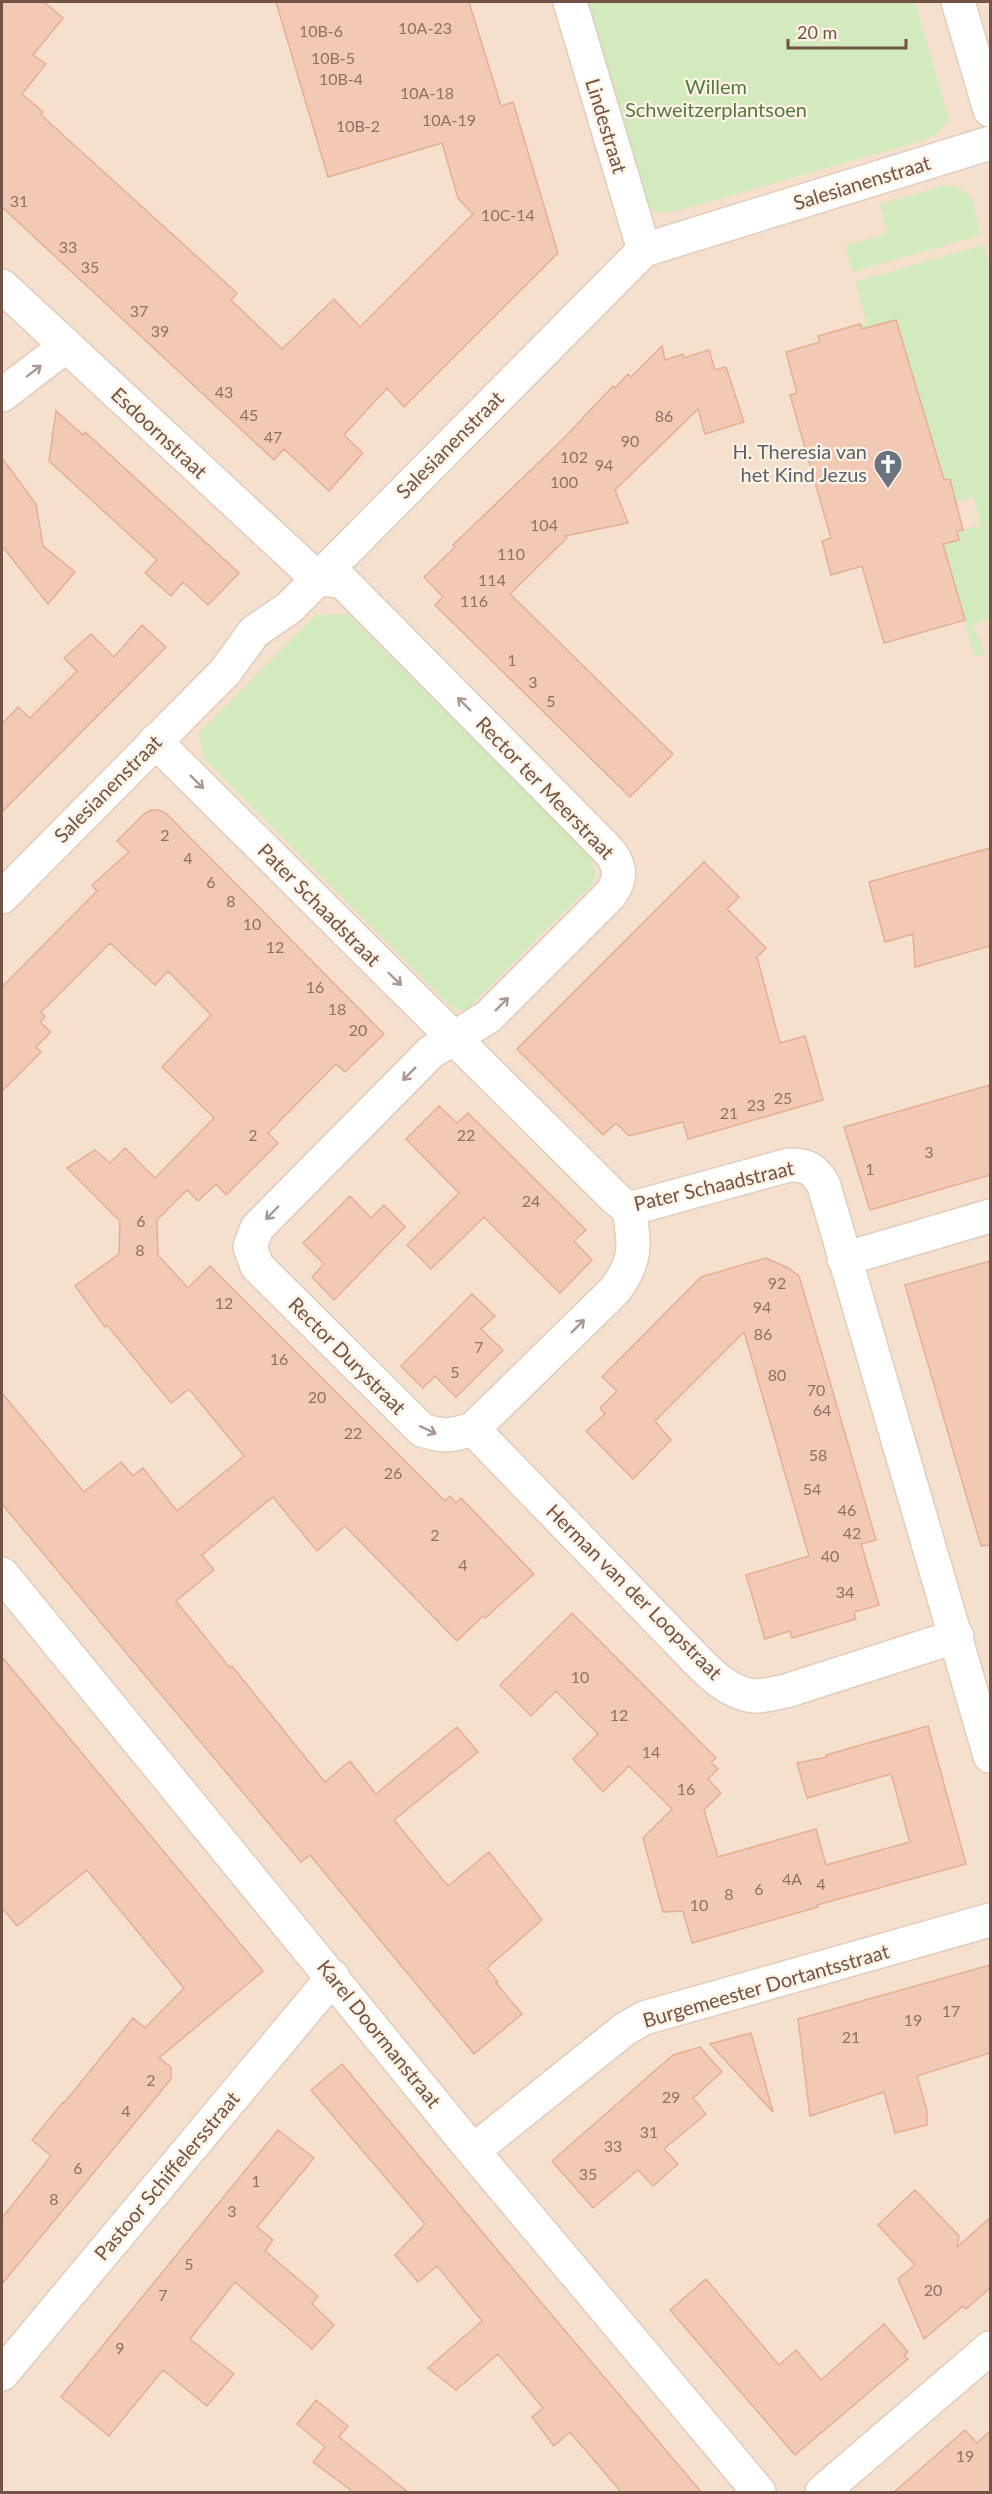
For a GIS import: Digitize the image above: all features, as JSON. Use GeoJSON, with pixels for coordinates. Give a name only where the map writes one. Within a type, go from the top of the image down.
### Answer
{"type":"FeatureCollection","features":[{"type":"Feature","properties":{"kind":"street","name":"Lindestraat"},"geometry":{"type":"LineString","coordinates":[[570,2],[644,250]]}},
{"type":"Feature","properties":{"kind":"street"},"geometry":{"type":"LineString","coordinates":[[958,2],[990,110]]}},
{"type":"Feature","properties":{"kind":"street","name":"Salesianenstraat"},"geometry":{"type":"LineString","coordinates":[[2,897],[225,672],[254,632],[289,608],[644,250],[990,143]]}},
{"type":"Feature","properties":{"kind":"street","name":"Esdoornstraat"},"geometry":{"type":"LineString","coordinates":[[2,286],[318,579]]}},
{"type":"Feature","properties":{"kind":"street"},"geometry":{"type":"LineString","coordinates":[[2,395],[66,346]]}},
{"type":"Feature","properties":{"kind":"street","name":"Rector ter Meerstraat"},"geometry":{"type":"LineString","coordinates":[[318,579],[342,581],[608,850],[618,866],[618,883],[610,895],[488,1017],[455,1038]]}},
{"type":"Feature","properties":{"kind":"street","name":"Pater Schaadstraat"},"geometry":{"type":"LineString","coordinates":[[156,741],[607,1191],[630,1209],[789,1165],[811,1168],[819,1175],[989,1743]]}},
{"type":"Feature","properties":{"kind":"street","name":"Rector Durystraat"},"geometry":{"type":"LineString","coordinates":[[455,1038],[431,1052],[257,1228],[250,1247],[257,1266],[422,1430],[441,1436],[474,1430]]}},
{"type":"Feature","properties":{"kind":"street"},"geometry":{"type":"LineString","coordinates":[[474,1430],[607,1298],[623,1278],[634,1256],[635,1243],[630,1209]]}},
{"type":"Feature","properties":{"kind":"street"},"geometry":{"type":"LineString","coordinates":[[844,1259],[990,1216]]}},
{"type":"Feature","properties":{"kind":"street","name":"Herman van der Loopstraat"},"geometry":{"type":"LineString","coordinates":[[474,1430],[713,1676],[738,1692],[758,1696],[786,1691],[957,1636]]}},
{"type":"Feature","properties":{"kind":"street","name":"Karel Doormanstraat"},"geometry":{"type":"LineString","coordinates":[[2,1574],[473,2151],[759,2493]]}},
{"type":"Feature","properties":{"kind":"street","name":"Burgemeester Dortantsstraat"},"geometry":{"type":"LineString","coordinates":[[473,2151],[625,2030],[644,2018],[990,1920]]}},
{"type":"Feature","properties":{"kind":"street","name":"Pastoor Schiffelersstraat"},"geometry":{"type":"LineString","coordinates":[[2,2374],[333,1977]]}},
{"type":"Feature","properties":{"kind":"street"},"geometry":{"type":"LineString","coordinates":[[822,2493],[990,2348]]}},
{"type":"Feature","properties":{"kind":"shaded area"},"geometry":{"type":"Polygon","coordinates":[[[2,2],[990,2],[990,2492],[2,2492],[2,2]]]}},
{"type":"Feature","properties":{"kind":"green space","name":"Willem Schweitzerplantsoen"},"geometry":{"type":"Polygon","coordinates":[[[586,2],[915,2],[949,120],[937,133],[924,140],[680,210],[658,213],[648,207],[586,2]]]}},
{"type":"Feature","properties":{"kind":"green space"},"geometry":{"type":"Polygon","coordinates":[[[945,185],[963,190],[968,195],[975,209],[981,235],[852,272],[845,246],[888,233],[880,205],[945,185]]]}},
{"type":"Feature","properties":{"kind":"green space"},"geometry":{"type":"Polygon","coordinates":[[[984,245],[990,267],[990,618],[972,625],[985,653],[975,657],[943,544],[960,539],[958,531],[981,525],[973,497],[956,502],[950,479],[944,480],[897,320],[862,329],[861,325],[867,323],[855,282],[984,245]]]}},
{"type":"Feature","properties":{"kind":"green space"},"geometry":{"type":"Polygon","coordinates":[[[348,614],[589,855],[595,872],[593,884],[467,1010],[453,1009],[204,758],[198,734],[316,615],[348,614]]]}},
{"type":"Feature","properties":{"kind":"building"},"geometry":{"type":"Polygon","coordinates":[[[2,2],[44,2],[63,18],[33,55],[46,64],[22,94],[43,112],[41,115],[237,293],[231,300],[282,349],[334,299],[360,327],[473,214],[458,198],[442,143],[328,177],[276,2],[469,2],[501,106],[513,102],[558,253],[404,407],[387,388],[344,435],[363,453],[329,491],[284,449],[274,460],[2,207],[2,2]]]}},
{"type":"Feature","properties":{"kind":"building","name":"H. Theresia van het Kind Jezus"},"geometry":{"type":"Polygon","coordinates":[[[896,320],[944,480],[950,479],[963,530],[957,531],[959,540],[943,544],[965,620],[884,643],[862,566],[831,575],[822,541],[831,538],[790,395],[797,393],[786,352],[820,342],[818,336],[860,324],[862,329],[896,320]]]}},
{"type":"Feature","properties":{"kind":"building"},"geometry":{"type":"Polygon","coordinates":[[[662,346],[665,360],[683,354],[683,358],[709,350],[715,370],[726,367],[744,422],[705,434],[698,409],[615,490],[628,523],[565,536],[567,538],[510,594],[673,754],[630,797],[435,605],[443,597],[424,577],[455,547],[453,545],[562,440],[613,386],[615,388],[628,374],[631,377],[662,346]]]}},
{"type":"Feature","properties":{"kind":"building"},"geometry":{"type":"Polygon","coordinates":[[[56,411],[83,435],[85,432],[239,573],[208,605],[183,582],[171,596],[145,573],[157,560],[49,461],[56,411]]]}},
{"type":"Feature","properties":{"kind":"building"},"geometry":{"type":"Polygon","coordinates":[[[2,458],[36,504],[43,546],[75,572],[48,604],[2,546],[2,458]]]}},
{"type":"Feature","properties":{"kind":"building"},"geometry":{"type":"Polygon","coordinates":[[[142,625],[166,647],[2,812],[2,724],[18,707],[30,718],[77,671],[64,658],[91,634],[114,657],[142,625]]]}},
{"type":"Feature","properties":{"kind":"building"},"geometry":{"type":"Polygon","coordinates":[[[151,810],[159,810],[167,814],[384,1034],[345,1072],[336,1064],[268,1133],[278,1143],[226,1195],[216,1184],[198,1201],[187,1190],[157,1220],[158,1255],[188,1288],[210,1266],[445,1501],[450,1496],[456,1503],[461,1498],[534,1574],[457,1641],[345,1526],[317,1551],[273,1497],[202,1555],[214,1570],[176,1601],[230,1668],[232,1666],[325,1782],[350,1761],[376,1794],[457,1727],[478,1752],[394,1820],[448,1886],[489,1852],[542,1920],[487,1968],[498,1982],[496,1983],[522,2014],[474,2054],[310,1855],[301,1862],[2,1504],[2,1393],[84,1492],[121,1462],[133,1476],[143,1468],[177,1511],[244,1456],[189,1389],[171,1403],[107,1325],[105,1327],[75,1286],[119,1254],[120,1221],[67,1168],[95,1150],[110,1163],[125,1148],[155,1178],[214,1118],[162,1067],[211,1015],[168,971],[155,985],[110,943],[41,1012],[45,1017],[40,1022],[51,1032],[36,1047],[41,1052],[2,1091],[2,987],[97,891],[92,885],[129,852],[117,841],[151,810]]]}},
{"type":"Feature","properties":{"kind":"building"},"geometry":{"type":"Polygon","coordinates":[[[990,848],[990,946],[915,967],[913,934],[885,942],[869,882],[990,848]]]}},
{"type":"Feature","properties":{"kind":"building"},"geometry":{"type":"Polygon","coordinates":[[[704,862],[739,897],[727,909],[766,948],[757,957],[780,1043],[805,1036],[823,1100],[688,1139],[683,1122],[629,1136],[616,1123],[603,1135],[517,1049],[704,862]]]}},
{"type":"Feature","properties":{"kind":"building"},"geometry":{"type":"Polygon","coordinates":[[[990,1085],[990,1175],[870,1210],[844,1127],[990,1085]]]}},
{"type":"Feature","properties":{"kind":"building"},"geometry":{"type":"Polygon","coordinates":[[[439,1106],[457,1123],[468,1113],[586,1230],[574,1241],[592,1260],[560,1293],[484,1217],[431,1269],[407,1245],[459,1193],[406,1139],[439,1106]]]}},
{"type":"Feature","properties":{"kind":"building"},"geometry":{"type":"Polygon","coordinates":[[[350,1196],[371,1218],[384,1205],[405,1227],[334,1300],[312,1277],[324,1264],[303,1243],[350,1196]]]}},
{"type":"Feature","properties":{"kind":"building"},"geometry":{"type":"Polygon","coordinates":[[[766,1258],[799,1276],[876,1540],[861,1544],[879,1605],[854,1612],[856,1619],[792,1638],[790,1631],[765,1639],[746,1575],[809,1556],[744,1332],[655,1421],[671,1440],[633,1479],[586,1431],[605,1414],[600,1408],[617,1391],[602,1377],[701,1277],[766,1258]]]}},
{"type":"Feature","properties":{"kind":"building"},"geometry":{"type":"Polygon","coordinates":[[[990,1261],[990,1545],[981,1546],[905,1285],[990,1261]]]}},
{"type":"Feature","properties":{"kind":"building"},"geometry":{"type":"Polygon","coordinates":[[[472,1294],[495,1316],[481,1329],[503,1350],[456,1397],[435,1376],[423,1388],[401,1366],[472,1294]]]}},
{"type":"Feature","properties":{"kind":"building"},"geometry":{"type":"Polygon","coordinates":[[[572,1613],[716,1758],[711,1762],[718,1769],[708,1779],[721,1793],[704,1810],[718,1857],[816,1829],[826,1865],[910,1842],[891,1774],[807,1798],[797,1763],[827,1757],[826,1755],[928,1726],[966,1864],[817,1905],[818,1907],[692,1943],[683,1911],[663,1912],[643,1838],[672,1809],[629,1766],[603,1792],[573,1759],[598,1734],[556,1691],[531,1716],[500,1685],[572,1613]]]}},
{"type":"Feature","properties":{"kind":"building"},"geometry":{"type":"Polygon","coordinates":[[[2,1657],[263,1971],[159,2058],[171,2067],[171,2079],[2,2284],[2,2218],[51,2156],[32,2140],[133,2018],[145,2028],[184,1988],[87,1870],[17,1926],[2,1908],[2,1657]]]}},
{"type":"Feature","properties":{"kind":"building"},"geometry":{"type":"Polygon","coordinates":[[[990,1965],[990,2053],[917,2076],[927,2111],[927,2125],[895,2133],[884,2092],[810,2116],[798,2019],[990,1965]]]}},
{"type":"Feature","properties":{"kind":"building"},"geometry":{"type":"Polygon","coordinates":[[[751,2033],[773,2112],[710,2044],[751,2033]]]}},
{"type":"Feature","properties":{"kind":"building"},"geometry":{"type":"Polygon","coordinates":[[[700,2047],[722,2072],[693,2098],[706,2114],[664,2149],[678,2164],[653,2186],[638,2170],[593,2208],[552,2161],[673,2055],[700,2047]]]}},
{"type":"Feature","properties":{"kind":"building"},"geometry":{"type":"Polygon","coordinates":[[[342,2064],[702,2493],[622,2493],[570,2432],[554,2446],[532,2417],[543,2408],[498,2354],[456,2390],[428,2368],[482,2321],[437,2266],[418,2282],[395,2255],[425,2224],[311,2090],[342,2064]]]}},
{"type":"Feature","properties":{"kind":"building"},"geometry":{"type":"Polygon","coordinates":[[[278,2130],[314,2158],[257,2227],[273,2240],[265,2251],[318,2296],[312,2304],[334,2325],[312,2349],[235,2282],[190,2339],[234,2374],[207,2406],[163,2370],[109,2436],[61,2397],[278,2130]]]}},
{"type":"Feature","properties":{"kind":"building"},"geometry":{"type":"Polygon","coordinates":[[[915,2190],[959,2236],[957,2247],[990,2218],[990,2288],[966,2309],[963,2306],[924,2339],[898,2279],[915,2265],[878,2225],[915,2190]]]}},
{"type":"Feature","properties":{"kind":"building"},"geometry":{"type":"Polygon","coordinates":[[[706,2279],[779,2365],[796,2350],[821,2380],[884,2324],[908,2352],[904,2355],[908,2359],[795,2455],[670,2310],[706,2279]]]}},
{"type":"Feature","properties":{"kind":"building"},"geometry":{"type":"Polygon","coordinates":[[[316,2400],[348,2426],[339,2437],[409,2493],[355,2493],[313,2462],[325,2447],[297,2424],[316,2400]]]}},
{"type":"Feature","properties":{"kind":"building"},"geometry":{"type":"Polygon","coordinates":[[[965,2430],[977,2443],[990,2431],[990,2493],[893,2493],[965,2430]]]}},
{"type":"Feature","properties":{"kind":"place","name":"H. Theresia van het Kind Jezus"},"geometry":{"type":"Point","coordinates":[888,490]}}]}
